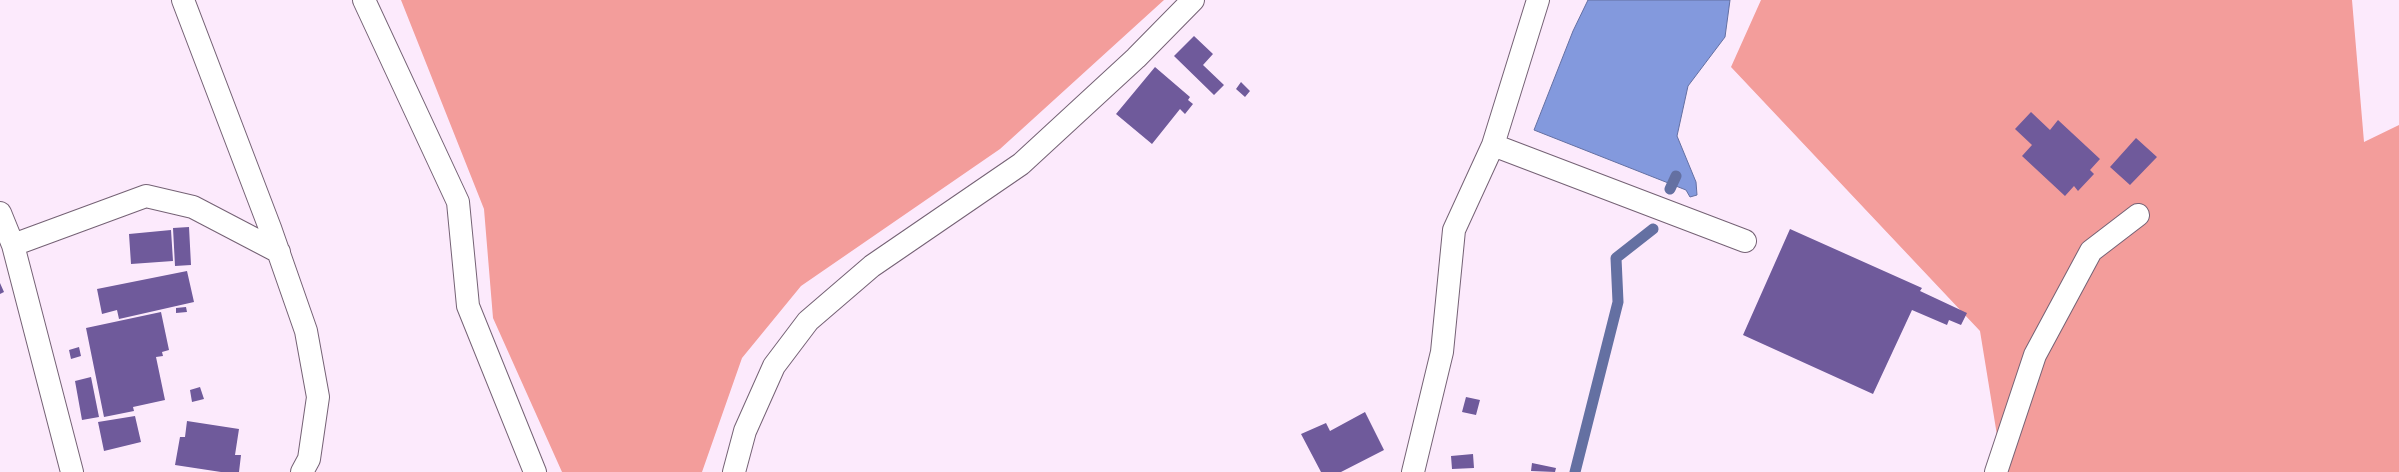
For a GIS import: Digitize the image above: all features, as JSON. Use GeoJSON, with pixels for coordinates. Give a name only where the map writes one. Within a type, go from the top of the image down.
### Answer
{"type":"FeatureCollection","features":[{"type":"Feature","properties":{"kind":"street"},"geometry":{"type":"LineString","coordinates":[[183,0],[279,252],[306,331],[318,397],[309,459],[302,472]]}},
{"type":"Feature","properties":{"kind":"street"},"geometry":{"type":"LineString","coordinates":[[364,0],[458,202],[468,306],[536,472]]}},
{"type":"Feature","properties":{"kind":"street"},"geometry":{"type":"LineString","coordinates":[[734,472],[745,432],[774,366],[808,321],[872,266],[1021,164],[1136,58],[1193,0]]}},
{"type":"Feature","properties":{"kind":"street"},"geometry":{"type":"LineString","coordinates":[[1413,472],[1442,352],[1454,230],[1493,145],[1538,0]]}},
{"type":"Feature","properties":{"kind":"street"},"geometry":{"type":"LineString","coordinates":[[1493,145],[1745,241]]}},
{"type":"Feature","properties":{"kind":"street"},"geometry":{"type":"LineString","coordinates":[[13,245],[146,196],[193,207],[279,252]]}},
{"type":"Feature","properties":{"kind":"street"},"geometry":{"type":"LineString","coordinates":[[0,213],[13,245],[72,472]]}},
{"type":"Feature","properties":{"kind":"street"},"geometry":{"type":"LineString","coordinates":[[1996,472],[2035,355],[2091,251],[2138,215]]}},
{"type":"Feature","properties":{"kind":"shaded area"},"geometry":{"type":"Polygon","coordinates":[[[401,0],[1164,0],[1000,149],[801,286],[742,358],[702,472],[562,472],[493,318],[484,209],[401,0]]]}},
{"type":"Feature","properties":{"kind":"shaded area"},"geometry":{"type":"Polygon","coordinates":[[[1761,0],[2352,0],[2364,142],[2399,125],[2399,472],[2003,472],[1980,331],[1731,67],[1761,0]]]}},
{"type":"Feature","properties":{"kind":"water"},"geometry":{"type":"Polygon","coordinates":[[[1588,0],[1730,0],[1725,37],[1688,86],[1677,136],[1696,182],[1697,195],[1690,197],[1686,190],[1534,130],[1573,31],[1588,0]]]}},
{"type":"Feature","properties":{"kind":"building"},"geometry":{"type":"Polygon","coordinates":[[[1194,36],[1213,54],[1203,65],[1224,85],[1214,95],[1174,56],[1194,36]]]}},
{"type":"Feature","properties":{"kind":"building"},"geometry":{"type":"Polygon","coordinates":[[[1155,67],[1190,97],[1188,100],[1193,104],[1185,114],[1180,109],[1152,144],[1116,114],[1155,67]]]}},
{"type":"Feature","properties":{"kind":"building"},"geometry":{"type":"Polygon","coordinates":[[[1241,82],[1250,91],[1245,97],[1236,89],[1241,82]]]}},
{"type":"Feature","properties":{"kind":"building"},"geometry":{"type":"Polygon","coordinates":[[[2031,112],[2050,130],[2058,120],[2100,159],[2090,170],[2094,174],[2078,191],[2074,186],[2065,196],[2022,156],[2032,145],[2015,129],[2031,112]]]}},
{"type":"Feature","properties":{"kind":"building"},"geometry":{"type":"Polygon","coordinates":[[[2136,138],[2157,157],[2130,185],[2110,167],[2136,138]]]}},
{"type":"Feature","properties":{"kind":"building"},"geometry":{"type":"Polygon","coordinates":[[[189,227],[191,265],[175,266],[173,228],[189,227]]]}},
{"type":"Feature","properties":{"kind":"building"},"geometry":{"type":"Polygon","coordinates":[[[1790,229],[1922,288],[1920,291],[1967,313],[1961,325],[1949,320],[1947,325],[1912,310],[1873,394],[1743,335],[1790,229]]]}},
{"type":"Feature","properties":{"kind":"building"},"geometry":{"type":"Polygon","coordinates":[[[171,230],[173,261],[131,264],[129,234],[171,230]]]}},
{"type":"Feature","properties":{"kind":"building"},"geometry":{"type":"Polygon","coordinates":[[[187,271],[194,302],[119,319],[117,310],[102,314],[97,289],[187,271]]]}},
{"type":"Feature","properties":{"kind":"building"},"geometry":{"type":"Polygon","coordinates":[[[0,283],[4,292],[0,294],[0,283]]]}},
{"type":"Feature","properties":{"kind":"building"},"geometry":{"type":"Polygon","coordinates":[[[186,307],[187,312],[176,313],[176,308],[186,307]]]}},
{"type":"Feature","properties":{"kind":"building"},"geometry":{"type":"Polygon","coordinates":[[[161,312],[169,350],[162,352],[163,356],[156,357],[165,400],[133,407],[134,411],[104,417],[86,328],[161,312]]]}},
{"type":"Feature","properties":{"kind":"building"},"geometry":{"type":"Polygon","coordinates":[[[79,347],[81,356],[71,359],[69,350],[79,347]]]}},
{"type":"Feature","properties":{"kind":"building"},"geometry":{"type":"Polygon","coordinates":[[[91,377],[99,417],[82,420],[75,381],[91,377]]]}},
{"type":"Feature","properties":{"kind":"building"},"geometry":{"type":"Polygon","coordinates":[[[200,387],[204,399],[192,402],[190,390],[200,387]]]}},
{"type":"Feature","properties":{"kind":"building"},"geometry":{"type":"Polygon","coordinates":[[[1466,397],[1480,400],[1476,415],[1462,412],[1466,397]]]}},
{"type":"Feature","properties":{"kind":"building"},"geometry":{"type":"Polygon","coordinates":[[[1365,412],[1384,450],[1341,472],[1321,472],[1301,434],[1326,423],[1330,431],[1365,412]]]}},
{"type":"Feature","properties":{"kind":"building"},"geometry":{"type":"Polygon","coordinates":[[[135,416],[141,442],[104,451],[98,422],[135,416]]]}},
{"type":"Feature","properties":{"kind":"building"},"geometry":{"type":"Polygon","coordinates":[[[187,421],[239,429],[235,455],[241,455],[239,472],[221,472],[175,465],[180,437],[185,437],[187,421]]]}},
{"type":"Feature","properties":{"kind":"building"},"geometry":{"type":"Polygon","coordinates":[[[1473,454],[1474,468],[1452,469],[1451,456],[1473,454]]]}},
{"type":"Feature","properties":{"kind":"building"},"geometry":{"type":"Polygon","coordinates":[[[1532,463],[1556,468],[1555,472],[1531,471],[1532,463]]]}},
{"type":"Feature","properties":{"kind":"waterway"},"geometry":{"type":"LineString","coordinates":[[1670,189],[1676,176]]}},
{"type":"Feature","properties":{"kind":"waterway"},"geometry":{"type":"LineString","coordinates":[[1575,472],[1618,302],[1616,258],[1653,229]]}}]}
